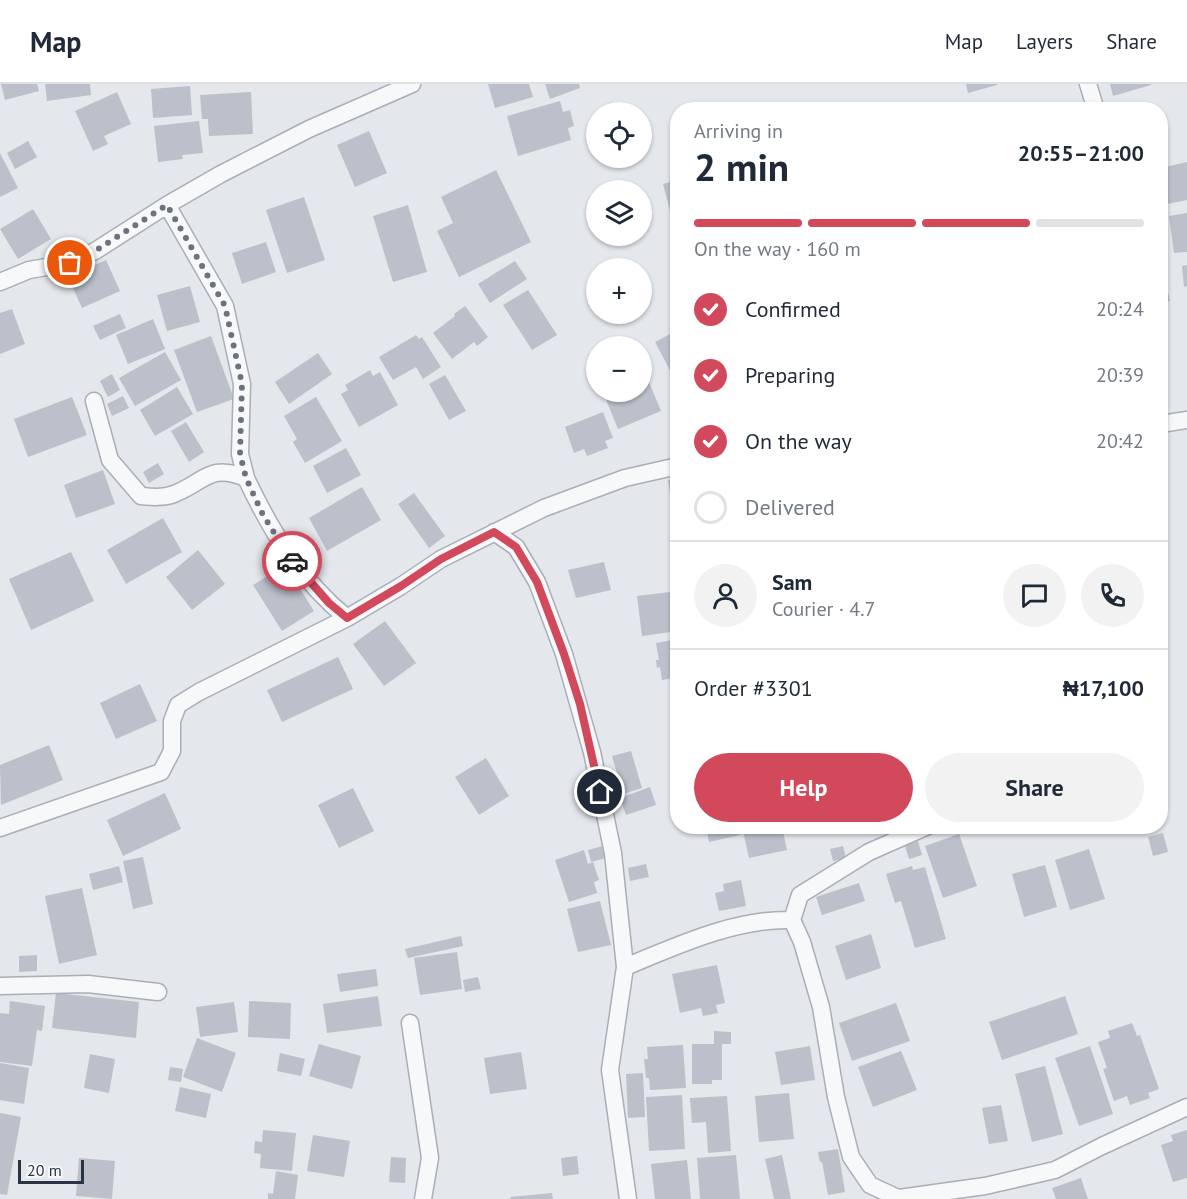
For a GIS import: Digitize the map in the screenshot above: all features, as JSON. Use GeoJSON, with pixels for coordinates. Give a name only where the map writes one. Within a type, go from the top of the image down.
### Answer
{"type":"FeatureCollection","features":[{"type":"Feature","properties":{"kind":"street"},"geometry":{"type":"LineString","coordinates":[[0,282],[28,270],[70,263],[95,251],[167,205],[309,129],[412,84]]}},
{"type":"Feature","properties":{"kind":"street"},"geometry":{"type":"LineString","coordinates":[[1088,84],[1094,102]]}},
{"type":"Feature","properties":{"kind":"street"},"geometry":{"type":"LineString","coordinates":[[167,205],[225,306],[242,384],[240,454],[246,478],[263,515],[291,560],[329,603],[347,618]]}},
{"type":"Feature","properties":{"kind":"street"},"geometry":{"type":"LineString","coordinates":[[94,400],[110,460],[141,496],[158,498],[174,494],[210,474],[229,471],[246,478]]}},
{"type":"Feature","properties":{"kind":"street"},"geometry":{"type":"LineString","coordinates":[[1168,423],[1187,420]]}},
{"type":"Feature","properties":{"kind":"street"},"geometry":{"type":"LineString","coordinates":[[0,828],[161,772],[172,751],[172,721],[178,705],[209,687],[347,618],[441,559],[544,508],[625,478],[670,468]]}},
{"type":"Feature","properties":{"kind":"street"},"geometry":{"type":"LineString","coordinates":[[494,532],[516,547],[537,582],[564,654],[592,752],[613,853],[625,967],[610,1070],[628,1199]]}},
{"type":"Feature","properties":{"kind":"street"},"geometry":{"type":"LineString","coordinates":[[910,834],[869,852],[800,895],[792,920],[802,942],[821,1006],[836,1096],[851,1157],[870,1185],[895,1198],[985,1186],[1055,1170],[1187,1107]]}},
{"type":"Feature","properties":{"kind":"street"},"geometry":{"type":"LineString","coordinates":[[625,967],[682,943],[742,925],[774,919],[792,920]]}},
{"type":"Feature","properties":{"kind":"street"},"geometry":{"type":"LineString","coordinates":[[0,986],[88,984],[158,992]]}},
{"type":"Feature","properties":{"kind":"street"},"geometry":{"type":"LineString","coordinates":[[411,1023],[430,1158],[423,1199]]}},
{"type":"Feature","properties":{"kind":"building"},"geometry":{"type":"Polygon","coordinates":[[[1,84],[37,84],[39,91],[5,100],[1,84]]]}},
{"type":"Feature","properties":{"kind":"building"},"geometry":{"type":"Polygon","coordinates":[[[45,84],[90,84],[91,95],[47,101],[45,84]]]}},
{"type":"Feature","properties":{"kind":"building"},"geometry":{"type":"Polygon","coordinates":[[[488,84],[529,84],[533,97],[495,108],[488,84]]]}},
{"type":"Feature","properties":{"kind":"building"},"geometry":{"type":"Polygon","coordinates":[[[545,84],[579,84],[580,88],[550,99],[545,84]]]}},
{"type":"Feature","properties":{"kind":"building"},"geometry":{"type":"Polygon","coordinates":[[[966,84],[997,84],[997,85],[968,93],[966,84]]]}},
{"type":"Feature","properties":{"kind":"building"},"geometry":{"type":"Polygon","coordinates":[[[1110,84],[1151,84],[1151,85],[1113,96],[1110,84]]]}},
{"type":"Feature","properties":{"kind":"building"},"geometry":{"type":"Polygon","coordinates":[[[190,86],[192,115],[153,118],[151,89],[190,86]]]}},
{"type":"Feature","properties":{"kind":"building"},"geometry":{"type":"Polygon","coordinates":[[[117,92],[131,124],[104,136],[108,144],[93,151],[75,111],[117,92]]]}},
{"type":"Feature","properties":{"kind":"building"},"geometry":{"type":"Polygon","coordinates":[[[251,92],[253,134],[209,136],[208,119],[202,119],[200,95],[251,92]]]}},
{"type":"Feature","properties":{"kind":"building"},"geometry":{"type":"Polygon","coordinates":[[[560,101],[563,112],[570,110],[574,126],[568,128],[571,140],[518,156],[507,116],[560,101]]]}},
{"type":"Feature","properties":{"kind":"building"},"geometry":{"type":"Polygon","coordinates":[[[199,121],[203,153],[182,155],[183,159],[158,162],[154,126],[199,121]]]}},
{"type":"Feature","properties":{"kind":"building"},"geometry":{"type":"Polygon","coordinates":[[[369,131],[387,173],[355,187],[337,145],[369,131]]]}},
{"type":"Feature","properties":{"kind":"building"},"geometry":{"type":"Polygon","coordinates":[[[28,141],[37,157],[15,169],[7,153],[28,141]]]}},
{"type":"Feature","properties":{"kind":"building"},"geometry":{"type":"Polygon","coordinates":[[[0,153],[18,188],[0,197],[0,153]]]}},
{"type":"Feature","properties":{"kind":"building"},"geometry":{"type":"Polygon","coordinates":[[[1187,162],[1187,200],[1168,204],[1168,166],[1187,162]]]}},
{"type":"Feature","properties":{"kind":"building"},"geometry":{"type":"Polygon","coordinates":[[[496,170],[531,242],[459,277],[437,231],[453,223],[441,197],[496,170]]]}},
{"type":"Feature","properties":{"kind":"building"},"geometry":{"type":"Polygon","coordinates":[[[670,182],[670,210],[663,184],[670,182]]]}},
{"type":"Feature","properties":{"kind":"building"},"geometry":{"type":"Polygon","coordinates":[[[304,197],[325,260],[287,273],[266,210],[304,197]]]}},
{"type":"Feature","properties":{"kind":"building"},"geometry":{"type":"Polygon","coordinates":[[[408,205],[427,272],[393,282],[373,216],[408,205]]]}},
{"type":"Feature","properties":{"kind":"building"},"geometry":{"type":"Polygon","coordinates":[[[33,209],[51,239],[18,259],[0,229],[33,209]]]}},
{"type":"Feature","properties":{"kind":"building"},"geometry":{"type":"Polygon","coordinates":[[[1187,213],[1187,252],[1174,253],[1169,216],[1187,213]]]}},
{"type":"Feature","properties":{"kind":"building"},"geometry":{"type":"Polygon","coordinates":[[[266,242],[276,272],[242,284],[232,253],[266,242]]]}},
{"type":"Feature","properties":{"kind":"building"},"geometry":{"type":"Polygon","coordinates":[[[106,260],[120,291],[82,308],[68,277],[106,260]]]}},
{"type":"Feature","properties":{"kind":"building"},"geometry":{"type":"Polygon","coordinates":[[[515,261],[527,279],[490,303],[478,284],[515,261]]]}},
{"type":"Feature","properties":{"kind":"building"},"geometry":{"type":"Polygon","coordinates":[[[1187,265],[1187,286],[1184,287],[1182,266],[1187,265]]]}},
{"type":"Feature","properties":{"kind":"building"},"geometry":{"type":"Polygon","coordinates":[[[190,286],[200,322],[167,331],[157,295],[190,286]]]}},
{"type":"Feature","properties":{"kind":"building"},"geometry":{"type":"Polygon","coordinates":[[[528,290],[557,335],[532,350],[503,305],[528,290]]]}},
{"type":"Feature","properties":{"kind":"building"},"geometry":{"type":"Polygon","coordinates":[[[465,306],[488,337],[477,346],[474,342],[452,359],[433,333],[465,306]]]}},
{"type":"Feature","properties":{"kind":"building"},"geometry":{"type":"Polygon","coordinates":[[[12,309],[25,344],[0,354],[0,313],[12,309]]]}},
{"type":"Feature","properties":{"kind":"building"},"geometry":{"type":"Polygon","coordinates":[[[120,314],[126,328],[100,340],[93,326],[120,314]]]}},
{"type":"Feature","properties":{"kind":"building"},"geometry":{"type":"Polygon","coordinates":[[[153,319],[165,349],[128,364],[116,335],[153,319]]]}},
{"type":"Feature","properties":{"kind":"building"},"geometry":{"type":"Polygon","coordinates":[[[670,334],[670,370],[655,342],[670,334]]]}},
{"type":"Feature","properties":{"kind":"building"},"geometry":{"type":"Polygon","coordinates":[[[416,335],[419,339],[422,337],[441,367],[423,379],[416,367],[393,380],[379,357],[416,335]]]}},
{"type":"Feature","properties":{"kind":"building"},"geometry":{"type":"Polygon","coordinates":[[[211,336],[234,399],[197,412],[174,350],[211,336]]]}},
{"type":"Feature","properties":{"kind":"building"},"geometry":{"type":"Polygon","coordinates":[[[165,352],[181,380],[135,406],[119,378],[165,352]]]}},
{"type":"Feature","properties":{"kind":"building"},"geometry":{"type":"Polygon","coordinates":[[[318,353],[332,374],[289,404],[275,382],[318,353]]]}},
{"type":"Feature","properties":{"kind":"building"},"geometry":{"type":"Polygon","coordinates":[[[370,370],[373,376],[380,372],[398,405],[359,427],[341,394],[348,390],[345,385],[370,370]]]}},
{"type":"Feature","properties":{"kind":"building"},"geometry":{"type":"Polygon","coordinates":[[[112,374],[120,390],[108,397],[100,381],[112,374]]]}},
{"type":"Feature","properties":{"kind":"building"},"geometry":{"type":"Polygon","coordinates":[[[445,375],[466,411],[449,420],[429,384],[445,375]]]}},
{"type":"Feature","properties":{"kind":"building"},"geometry":{"type":"Polygon","coordinates":[[[177,387],[193,414],[155,436],[140,410],[177,387]]]}},
{"type":"Feature","properties":{"kind":"building"},"geometry":{"type":"Polygon","coordinates":[[[652,389],[661,411],[618,429],[607,402],[652,402],[652,389]]]}},
{"type":"Feature","properties":{"kind":"building"},"geometry":{"type":"Polygon","coordinates":[[[123,396],[129,408],[112,416],[107,404],[123,396]]]}},
{"type":"Feature","properties":{"kind":"building"},"geometry":{"type":"Polygon","coordinates":[[[72,397],[87,435],[28,457],[14,419],[72,397]]]}},
{"type":"Feature","properties":{"kind":"building"},"geometry":{"type":"Polygon","coordinates":[[[316,397],[342,441],[305,463],[293,442],[297,439],[284,416],[316,397]]]}},
{"type":"Feature","properties":{"kind":"building"},"geometry":{"type":"Polygon","coordinates":[[[603,412],[613,438],[605,441],[608,448],[587,456],[584,449],[574,453],[565,427],[603,412]]]}},
{"type":"Feature","properties":{"kind":"building"},"geometry":{"type":"Polygon","coordinates":[[[186,422],[204,452],[189,462],[171,431],[186,422]]]}},
{"type":"Feature","properties":{"kind":"building"},"geometry":{"type":"Polygon","coordinates":[[[346,448],[361,475],[327,493],[313,466],[346,448]]]}},
{"type":"Feature","properties":{"kind":"building"},"geometry":{"type":"Polygon","coordinates":[[[158,463],[164,474],[149,483],[143,472],[158,463]]]}},
{"type":"Feature","properties":{"kind":"building"},"geometry":{"type":"Polygon","coordinates":[[[103,470],[115,504],[76,518],[64,485],[103,470]]]}},
{"type":"Feature","properties":{"kind":"building"},"geometry":{"type":"Polygon","coordinates":[[[362,487],[381,520],[327,551],[309,518],[362,487]]]}},
{"type":"Feature","properties":{"kind":"building"},"geometry":{"type":"Polygon","coordinates":[[[414,493],[445,536],[429,548],[398,504],[414,493]]]}},
{"type":"Feature","properties":{"kind":"building"},"geometry":{"type":"Polygon","coordinates":[[[163,518],[182,552],[126,584],[107,550],[163,518]]]}},
{"type":"Feature","properties":{"kind":"building"},"geometry":{"type":"Polygon","coordinates":[[[198,550],[225,584],[192,610],[166,577],[198,550]]]}},
{"type":"Feature","properties":{"kind":"building"},"geometry":{"type":"Polygon","coordinates":[[[71,552],[94,601],[31,630],[9,579],[71,552]]]}},
{"type":"Feature","properties":{"kind":"building"},"geometry":{"type":"Polygon","coordinates":[[[604,562],[611,590],[576,598],[568,570],[604,562]]]}},
{"type":"Feature","properties":{"kind":"building"},"geometry":{"type":"Polygon","coordinates":[[[285,565],[314,611],[282,631],[253,585],[285,565]]]}},
{"type":"Feature","properties":{"kind":"building"},"geometry":{"type":"Polygon","coordinates":[[[670,592],[670,632],[642,636],[637,596],[670,592]]]}},
{"type":"Feature","properties":{"kind":"building"},"geometry":{"type":"Polygon","coordinates":[[[385,621],[416,663],[384,686],[353,644],[385,621]]]}},
{"type":"Feature","properties":{"kind":"building"},"geometry":{"type":"Polygon","coordinates":[[[670,640],[670,678],[662,680],[660,667],[657,668],[656,660],[659,660],[656,643],[670,640]]]}},
{"type":"Feature","properties":{"kind":"building"},"geometry":{"type":"Polygon","coordinates":[[[338,657],[353,689],[282,722],[267,690],[338,657]]]}},
{"type":"Feature","properties":{"kind":"building"},"geometry":{"type":"Polygon","coordinates":[[[140,684],[157,721],[116,739],[100,703],[140,684]]]}},
{"type":"Feature","properties":{"kind":"building"},"geometry":{"type":"Polygon","coordinates":[[[49,745],[63,780],[1,805],[0,765],[49,745]]]}},
{"type":"Feature","properties":{"kind":"building"},"geometry":{"type":"Polygon","coordinates":[[[631,751],[642,788],[623,794],[612,756],[631,751]]]}},
{"type":"Feature","properties":{"kind":"building"},"geometry":{"type":"Polygon","coordinates":[[[486,758],[509,796],[479,815],[455,777],[486,758]]]}},
{"type":"Feature","properties":{"kind":"building"},"geometry":{"type":"Polygon","coordinates":[[[650,787],[656,805],[626,815],[620,798],[650,787]]]}},
{"type":"Feature","properties":{"kind":"building"},"geometry":{"type":"Polygon","coordinates":[[[353,788],[374,831],[339,848],[318,805],[353,788]]]}},
{"type":"Feature","properties":{"kind":"building"},"geometry":{"type":"Polygon","coordinates":[[[165,793],[181,829],[123,856],[107,820],[165,793]]]}},
{"type":"Feature","properties":{"kind":"building"},"geometry":{"type":"Polygon","coordinates":[[[708,834],[740,834],[740,835],[709,842],[708,834]]]}},
{"type":"Feature","properties":{"kind":"building"},"geometry":{"type":"Polygon","coordinates":[[[744,834],[784,834],[787,850],[749,858],[744,834]]]}},
{"type":"Feature","properties":{"kind":"building"},"geometry":{"type":"Polygon","coordinates":[[[959,834],[977,886],[943,898],[925,846],[959,834]]]}},
{"type":"Feature","properties":{"kind":"building"},"geometry":{"type":"Polygon","coordinates":[[[1163,834],[1168,852],[1153,856],[1148,837],[1163,834]]]}},
{"type":"Feature","properties":{"kind":"building"},"geometry":{"type":"Polygon","coordinates":[[[918,841],[922,855],[909,859],[905,846],[918,841]]]}},
{"type":"Feature","properties":{"kind":"building"},"geometry":{"type":"Polygon","coordinates":[[[603,846],[606,858],[591,862],[588,850],[603,846]]]}},
{"type":"Feature","properties":{"kind":"building"},"geometry":{"type":"Polygon","coordinates":[[[843,846],[846,858],[833,861],[830,849],[843,846]]]}},
{"type":"Feature","properties":{"kind":"building"},"geometry":{"type":"Polygon","coordinates":[[[1089,849],[1105,899],[1070,910],[1055,860],[1089,849]]]}},
{"type":"Feature","properties":{"kind":"building"},"geometry":{"type":"Polygon","coordinates":[[[584,850],[588,864],[593,862],[599,880],[594,882],[597,893],[569,902],[555,860],[584,850]]]}},
{"type":"Feature","properties":{"kind":"building"},"geometry":{"type":"Polygon","coordinates":[[[143,857],[153,904],[133,909],[123,861],[143,857]]]}},
{"type":"Feature","properties":{"kind":"building"},"geometry":{"type":"Polygon","coordinates":[[[646,864],[649,877],[630,881],[628,868],[646,864]]]}},
{"type":"Feature","properties":{"kind":"building"},"geometry":{"type":"Polygon","coordinates":[[[1045,865],[1057,907],[1024,917],[1012,874],[1045,865]]]}},
{"type":"Feature","properties":{"kind":"building"},"geometry":{"type":"Polygon","coordinates":[[[119,866],[123,882],[93,890],[89,874],[119,866]]]}},
{"type":"Feature","properties":{"kind":"building"},"geometry":{"type":"Polygon","coordinates":[[[912,866],[913,870],[925,867],[946,939],[915,948],[901,901],[895,903],[886,874],[912,866]]]}},
{"type":"Feature","properties":{"kind":"building"},"geometry":{"type":"Polygon","coordinates":[[[741,880],[746,906],[719,911],[715,893],[724,891],[723,884],[741,880]]]}},
{"type":"Feature","properties":{"kind":"building"},"geometry":{"type":"Polygon","coordinates":[[[859,883],[865,901],[822,915],[816,897],[859,883]]]}},
{"type":"Feature","properties":{"kind":"building"},"geometry":{"type":"Polygon","coordinates":[[[82,888],[97,955],[59,964],[45,896],[82,888]]]}},
{"type":"Feature","properties":{"kind":"building"},"geometry":{"type":"Polygon","coordinates":[[[600,901],[611,945],[578,952],[567,909],[600,901]]]}},
{"type":"Feature","properties":{"kind":"building"},"geometry":{"type":"Polygon","coordinates":[[[871,934],[881,968],[846,980],[835,946],[871,934]]]}},
{"type":"Feature","properties":{"kind":"building"},"geometry":{"type":"Polygon","coordinates":[[[461,936],[463,946],[408,958],[405,949],[461,936]]]}},
{"type":"Feature","properties":{"kind":"building"},"geometry":{"type":"Polygon","coordinates":[[[457,952],[462,989],[420,995],[414,958],[457,952]]]}},
{"type":"Feature","properties":{"kind":"building"},"geometry":{"type":"Polygon","coordinates":[[[37,955],[37,971],[19,972],[19,956],[37,955]]]}},
{"type":"Feature","properties":{"kind":"building"},"geometry":{"type":"Polygon","coordinates":[[[717,965],[725,1003],[716,1005],[718,1013],[703,1016],[701,1008],[680,1013],[672,974],[717,965]]]}},
{"type":"Feature","properties":{"kind":"building"},"geometry":{"type":"Polygon","coordinates":[[[376,969],[378,986],[340,992],[337,974],[376,969]]]}},
{"type":"Feature","properties":{"kind":"building"},"geometry":{"type":"Polygon","coordinates":[[[478,977],[481,989],[465,992],[463,980],[478,977]]]}},
{"type":"Feature","properties":{"kind":"building"},"geometry":{"type":"Polygon","coordinates":[[[56,993],[139,1002],[136,1038],[52,1028],[56,993]]]}},
{"type":"Feature","properties":{"kind":"building"},"geometry":{"type":"Polygon","coordinates":[[[378,996],[382,1026],[327,1033],[323,1004],[378,996]]]}},
{"type":"Feature","properties":{"kind":"building"},"geometry":{"type":"Polygon","coordinates":[[[1065,996],[1078,1034],[1002,1060],[989,1022],[1065,996]]]}},
{"type":"Feature","properties":{"kind":"building"},"geometry":{"type":"Polygon","coordinates":[[[10,1001],[45,1006],[42,1031],[37,1030],[32,1066],[0,1062],[0,1013],[9,1014],[10,1001]]]}},
{"type":"Feature","properties":{"kind":"building"},"geometry":{"type":"Polygon","coordinates":[[[249,1001],[291,1003],[290,1039],[248,1037],[249,1001]]]}},
{"type":"Feature","properties":{"kind":"building"},"geometry":{"type":"Polygon","coordinates":[[[234,1002],[238,1032],[200,1037],[196,1007],[234,1002]]]}},
{"type":"Feature","properties":{"kind":"building"},"geometry":{"type":"Polygon","coordinates":[[[896,1003],[910,1041],[852,1061],[839,1023],[896,1003]]]}},
{"type":"Feature","properties":{"kind":"building"},"geometry":{"type":"Polygon","coordinates":[[[1132,1023],[1137,1036],[1140,1035],[1159,1089],[1148,1093],[1150,1098],[1130,1105],[1127,1096],[1114,1101],[1103,1069],[1107,1068],[1098,1042],[1110,1038],[1108,1031],[1132,1023]]]}},
{"type":"Feature","properties":{"kind":"building"},"geometry":{"type":"Polygon","coordinates":[[[714,1031],[731,1032],[731,1044],[722,1044],[722,1080],[712,1080],[712,1084],[692,1084],[692,1044],[714,1044],[714,1031]]]}},
{"type":"Feature","properties":{"kind":"building"},"geometry":{"type":"Polygon","coordinates":[[[197,1038],[236,1053],[222,1092],[183,1077],[197,1038]]]}},
{"type":"Feature","properties":{"kind":"building"},"geometry":{"type":"Polygon","coordinates":[[[319,1044],[361,1056],[352,1089],[309,1076],[319,1044]]]}},
{"type":"Feature","properties":{"kind":"building"},"geometry":{"type":"Polygon","coordinates":[[[683,1045],[686,1088],[650,1090],[644,1059],[648,1059],[647,1047],[683,1045]]]}},
{"type":"Feature","properties":{"kind":"building"},"geometry":{"type":"Polygon","coordinates":[[[810,1046],[815,1080],[781,1085],[775,1052],[810,1046]]]}},
{"type":"Feature","properties":{"kind":"building"},"geometry":{"type":"Polygon","coordinates":[[[1090,1046],[1113,1114],[1079,1126],[1055,1058],[1090,1046]]]}},
{"type":"Feature","properties":{"kind":"building"},"geometry":{"type":"Polygon","coordinates":[[[901,1051],[917,1090],[873,1107],[858,1067],[901,1051]]]}},
{"type":"Feature","properties":{"kind":"building"},"geometry":{"type":"Polygon","coordinates":[[[521,1052],[527,1089],[490,1094],[484,1058],[521,1052]]]}},
{"type":"Feature","properties":{"kind":"building"},"geometry":{"type":"Polygon","coordinates":[[[280,1053],[305,1059],[301,1076],[277,1071],[280,1053]]]}},
{"type":"Feature","properties":{"kind":"building"},"geometry":{"type":"Polygon","coordinates":[[[90,1054],[115,1059],[109,1093],[84,1088],[90,1054]]]}},
{"type":"Feature","properties":{"kind":"building"},"geometry":{"type":"Polygon","coordinates":[[[0,1063],[29,1068],[24,1104],[0,1100],[0,1063]]]}},
{"type":"Feature","properties":{"kind":"building"},"geometry":{"type":"Polygon","coordinates":[[[1045,1066],[1063,1134],[1032,1142],[1015,1074],[1045,1066]]]}},
{"type":"Feature","properties":{"kind":"building"},"geometry":{"type":"Polygon","coordinates":[[[170,1067],[183,1069],[181,1082],[168,1080],[170,1067]]]}},
{"type":"Feature","properties":{"kind":"building"},"geometry":{"type":"Polygon","coordinates":[[[643,1073],[645,1117],[628,1118],[626,1074],[643,1073]]]}},
{"type":"Feature","properties":{"kind":"building"},"geometry":{"type":"Polygon","coordinates":[[[180,1087],[211,1094],[206,1118],[175,1111],[180,1087]]]}},
{"type":"Feature","properties":{"kind":"building"},"geometry":{"type":"Polygon","coordinates":[[[789,1093],[794,1139],[759,1142],[755,1096],[789,1093]]]}},
{"type":"Feature","properties":{"kind":"building"},"geometry":{"type":"Polygon","coordinates":[[[682,1095],[685,1149],[649,1151],[646,1097],[682,1095]]]}},
{"type":"Feature","properties":{"kind":"building"},"geometry":{"type":"Polygon","coordinates":[[[727,1096],[731,1151],[708,1153],[706,1122],[692,1123],[690,1098],[727,1096]]]}},
{"type":"Feature","properties":{"kind":"building"},"geometry":{"type":"Polygon","coordinates":[[[1001,1105],[1008,1141],[989,1144],[982,1108],[1001,1105]]]}},
{"type":"Feature","properties":{"kind":"building"},"geometry":{"type":"Polygon","coordinates":[[[0,1113],[21,1117],[7,1195],[0,1194],[0,1113]]]}},
{"type":"Feature","properties":{"kind":"building"},"geometry":{"type":"Polygon","coordinates":[[[263,1130],[296,1133],[292,1171],[260,1168],[261,1154],[254,1153],[255,1141],[262,1142],[263,1130]]]}},
{"type":"Feature","properties":{"kind":"building"},"geometry":{"type":"Polygon","coordinates":[[[1187,1130],[1187,1178],[1173,1182],[1161,1145],[1173,1141],[1171,1135],[1187,1130]]]}},
{"type":"Feature","properties":{"kind":"building"},"geometry":{"type":"Polygon","coordinates":[[[313,1135],[350,1141],[344,1177],[307,1171],[313,1135]]]}},
{"type":"Feature","properties":{"kind":"building"},"geometry":{"type":"Polygon","coordinates":[[[838,1149],[845,1192],[828,1195],[818,1152],[838,1149]]]}},
{"type":"Feature","properties":{"kind":"building"},"geometry":{"type":"Polygon","coordinates":[[[736,1155],[740,1199],[700,1199],[697,1158],[736,1155]]]}},
{"type":"Feature","properties":{"kind":"building"},"geometry":{"type":"Polygon","coordinates":[[[782,1155],[791,1199],[774,1199],[765,1159],[782,1155]]]}},
{"type":"Feature","properties":{"kind":"building"},"geometry":{"type":"Polygon","coordinates":[[[577,1156],[579,1174],[563,1176],[561,1158],[577,1156]]]}},
{"type":"Feature","properties":{"kind":"building"},"geometry":{"type":"Polygon","coordinates":[[[391,1157],[406,1158],[405,1183],[389,1182],[391,1157]]]}},
{"type":"Feature","properties":{"kind":"building"},"geometry":{"type":"Polygon","coordinates":[[[79,1158],[115,1161],[112,1199],[76,1196],[79,1158]]]}},
{"type":"Feature","properties":{"kind":"building"},"geometry":{"type":"Polygon","coordinates":[[[687,1160],[691,1199],[655,1199],[651,1164],[687,1160]]]}},
{"type":"Feature","properties":{"kind":"building"},"geometry":{"type":"Polygon","coordinates":[[[276,1171],[298,1175],[295,1199],[268,1199],[268,1193],[273,1194],[276,1171]]]}},
{"type":"Feature","properties":{"kind":"building"},"geometry":{"type":"Polygon","coordinates":[[[1081,1178],[1088,1199],[1056,1199],[1052,1188],[1081,1178]]]}},
{"type":"Feature","properties":{"kind":"building"},"geometry":{"type":"Polygon","coordinates":[[[552,1193],[553,1199],[511,1199],[510,1197],[552,1193]]]}},
{"type":"Feature","properties":{"kind":"way so far"},"geometry":{"type":"LineString","coordinates":[[70,263],[95,251],[167,205],[225,306],[242,384],[240,454],[246,478],[263,515],[292,561]]}},
{"type":"Feature","properties":{"kind":"route"},"geometry":{"type":"LineString","coordinates":[[292,561],[329,603],[347,618],[441,559],[494,532],[516,547],[537,582],[564,654],[580,704],[600,792]]}}]}
